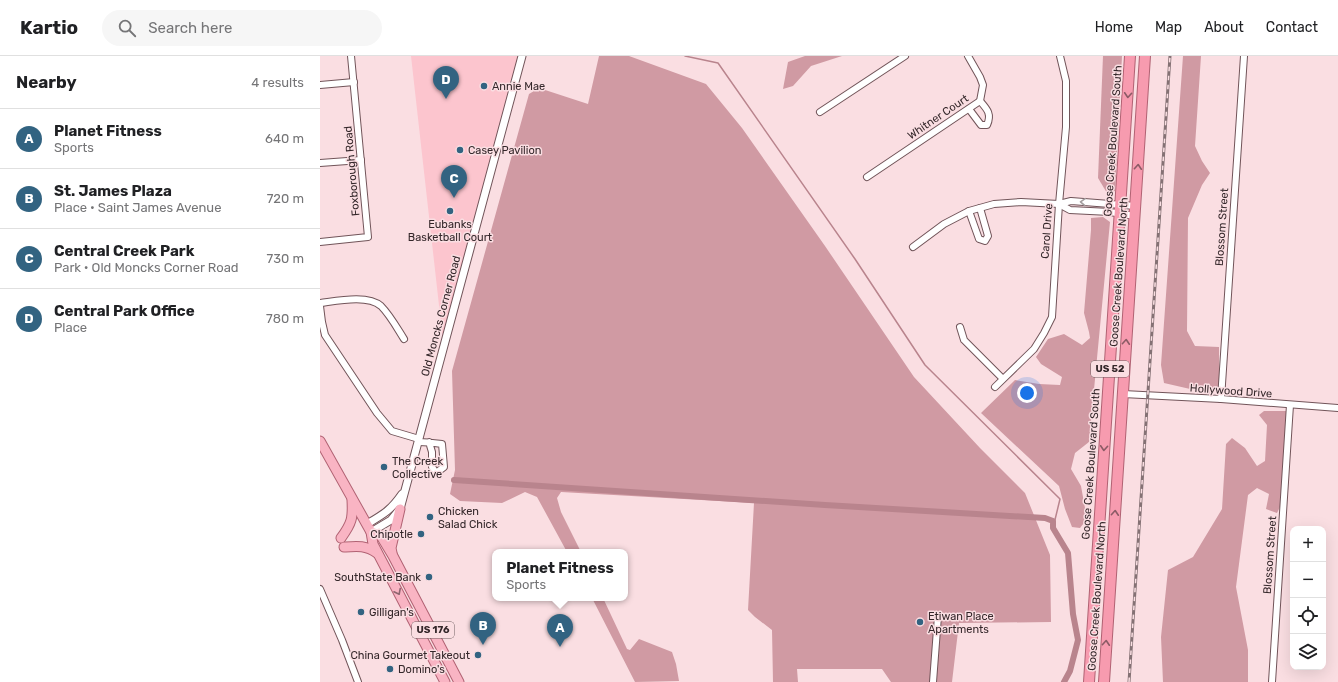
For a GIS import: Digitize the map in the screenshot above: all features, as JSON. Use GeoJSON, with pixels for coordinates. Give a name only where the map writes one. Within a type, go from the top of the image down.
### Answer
{"type":"FeatureCollection","features":[{"type":"Feature","properties":{"kind":"highway","name":"Goose Creek Boulevard South"},"geometry":{"type":"LineString","coordinates":[[1089,682],[1130,56]]}},
{"type":"Feature","properties":{"kind":"highway","name":"Goose Creek Boulevard North"},"geometry":{"type":"LineString","coordinates":[[1104,682],[1145,56]]}},
{"type":"Feature","properties":{"kind":"highway"},"geometry":{"type":"LineString","coordinates":[[1105,430],[1113,408],[1123,394],[1114,383],[1110,360]]}},
{"type":"Feature","properties":{"kind":"main road","name":"US 176"},"geometry":{"type":"LineString","coordinates":[[320,441],[369,528],[381,536],[393,556],[459,682]]}},
{"type":"Feature","properties":{"kind":"main road"},"geometry":{"type":"LineString","coordinates":[[341,538],[352,522],[352,497]]}},
{"type":"Feature","properties":{"kind":"main road"},"geometry":{"type":"LineString","coordinates":[[393,556],[391,548],[400,509]]}},
{"type":"Feature","properties":{"kind":"main road"},"geometry":{"type":"LineString","coordinates":[[369,528],[373,544],[445,682]]}},
{"type":"Feature","properties":{"kind":"main road"},"geometry":{"type":"LineString","coordinates":[[344,547],[362,546],[371,549],[378,554]]}},
{"type":"Feature","properties":{"kind":"street","name":"Foxborough Road"},"geometry":{"type":"LineString","coordinates":[[320,242],[368,237],[352,56]]}},
{"type":"Feature","properties":{"kind":"street","name":"Old Moncks Corner Road"},"geometry":{"type":"LineString","coordinates":[[400,509],[522,56]]}},
{"type":"Feature","properties":{"kind":"street"},"geometry":{"type":"LineString","coordinates":[[820,112],[906,56]]}},
{"type":"Feature","properties":{"kind":"street","name":"Whitner Court"},"geometry":{"type":"LineString","coordinates":[[867,177],[980,101],[983,85],[968,56]]}},
{"type":"Feature","properties":{"kind":"street","name":"Carol Drive"},"geometry":{"type":"LineString","coordinates":[[995,386],[1034,349],[1052,317],[1067,102],[1066,81],[1060,56]]}},
{"type":"Feature","properties":{"kind":"street","name":"Blossom Street"},"geometry":{"type":"LineString","coordinates":[[1221,399],[1244,56]]}},
{"type":"Feature","properties":{"kind":"street"},"geometry":{"type":"LineString","coordinates":[[320,85],[354,82]]}},
{"type":"Feature","properties":{"kind":"street"},"geometry":{"type":"LineString","coordinates":[[969,109],[982,125],[988,125],[990,113],[980,101]]}},
{"type":"Feature","properties":{"kind":"street"},"geometry":{"type":"LineString","coordinates":[[320,164],[361,160]]}},
{"type":"Feature","properties":{"kind":"street"},"geometry":{"type":"LineString","coordinates":[[913,247],[944,224],[969,211],[994,204],[1021,202],[1059,204],[1071,201],[1135,210]]}},
{"type":"Feature","properties":{"kind":"street"},"geometry":{"type":"LineString","coordinates":[[1059,204],[1070,210],[1135,210]]}},
{"type":"Feature","properties":{"kind":"street"},"geometry":{"type":"LineString","coordinates":[[969,211],[979,239],[985,241],[988,236],[980,208]]}},
{"type":"Feature","properties":{"kind":"street"},"geometry":{"type":"LineString","coordinates":[[320,302],[354,299],[367,300],[380,305],[404,339]]}},
{"type":"Feature","properties":{"kind":"street"},"geometry":{"type":"LineString","coordinates":[[320,306],[326,336],[377,413],[392,431],[419,440],[442,444],[444,467],[436,473],[432,467],[432,452],[429,442]]}},
{"type":"Feature","properties":{"kind":"street"},"geometry":{"type":"LineString","coordinates":[[960,327],[964,340],[1002,378]]}},
{"type":"Feature","properties":{"kind":"street","name":"Hollywood Drive"},"geometry":{"type":"LineString","coordinates":[[1123,394],[1221,399],[1338,408]]}},
{"type":"Feature","properties":{"kind":"street","name":"Blossom Street"},"geometry":{"type":"LineString","coordinates":[[1272,682],[1290,405]]}},
{"type":"Feature","properties":{"kind":"street"},"geometry":{"type":"LineString","coordinates":[[369,528],[394,505],[406,489]]}},
{"type":"Feature","properties":{"kind":"street"},"geometry":{"type":"LineString","coordinates":[[369,528],[391,520],[400,509]]}},
{"type":"Feature","properties":{"kind":"street"},"geometry":{"type":"LineString","coordinates":[[320,589],[358,682]]}},
{"type":"Feature","properties":{"kind":"street"},"geometry":{"type":"LineString","coordinates":[[933,682],[938,616]]}},
{"type":"Feature","properties":{"kind":"shaded area"},"geometry":{"type":"Polygon","coordinates":[[[411,56],[519,56],[443,341],[411,56]]]}},
{"type":"Feature","properties":{"kind":"shaded area"},"geometry":{"type":"Polygon","coordinates":[[[599,56],[629,56],[706,84],[742,128],[825,246],[914,377],[980,448],[1025,493],[1050,555],[1051,622],[959,623],[952,682],[891,682],[882,669],[797,669],[798,682],[773,682],[772,630],[748,610],[754,503],[561,492],[557,498],[561,512],[580,549],[565,549],[537,497],[525,492],[502,503],[460,501],[450,494],[455,470],[452,371],[529,94],[539,88],[588,104],[599,56]]]}},
{"type":"Feature","properties":{"kind":"shaded area"},"geometry":{"type":"Polygon","coordinates":[[[805,56],[842,56],[811,66],[793,86],[783,89],[788,62],[805,56]]]}},
{"type":"Feature","properties":{"kind":"shaded area"},"geometry":{"type":"Polygon","coordinates":[[[1103,56],[1122,56],[1115,191],[1107,193],[1098,178],[1103,56]]]}},
{"type":"Feature","properties":{"kind":"shaded area"},"geometry":{"type":"Polygon","coordinates":[[[1183,56],[1201,56],[1195,146],[1210,173],[1202,185],[1188,218],[1187,331],[1195,346],[1219,347],[1219,386],[1212,394],[1164,383],[1161,365],[1183,56]]]}},
{"type":"Feature","properties":{"kind":"shaded area"},"geometry":{"type":"Polygon","coordinates":[[[1103,217],[1110,222],[1089,442],[1075,453],[1071,469],[1081,486],[1087,519],[1080,528],[1072,527],[1065,509],[1059,486],[981,413],[1015,380],[1039,384],[1060,385],[1062,377],[1041,364],[1036,357],[1048,339],[1064,334],[1082,345],[1090,338],[1084,313],[1091,218],[1103,217]]]}},
{"type":"Feature","properties":{"kind":"shaded area"},"geometry":{"type":"Polygon","coordinates":[[[1264,411],[1288,411],[1282,503],[1277,513],[1266,509],[1269,494],[1257,488],[1248,495],[1236,587],[1248,650],[1248,682],[1163,682],[1161,637],[1168,570],[1193,557],[1222,509],[1226,444],[1232,438],[1245,448],[1257,466],[1265,461],[1267,425],[1259,415],[1264,411]]]}},
{"type":"Feature","properties":{"kind":"shaded area"},"geometry":{"type":"Polygon","coordinates":[[[594,601],[604,601],[627,649],[630,650],[639,639],[672,652],[679,681],[635,682],[594,601]]]}},
{"type":"Feature","properties":{"kind":"waterway"},"geometry":{"type":"LineString","coordinates":[[685,56],[718,63],[855,259],[925,365],[1060,499],[1053,528]]}},
{"type":"Feature","properties":{"kind":"waterway"},"geometry":{"type":"LineString","coordinates":[[454,480],[1045,518],[1053,521],[1053,528],[1068,553],[1073,614],[1078,640],[1070,671],[1064,682]]}},
{"type":"Feature","properties":{"kind":"railway"},"geometry":{"type":"LineString","coordinates":[[1129,682],[1170,56]]}},
{"type":"Feature","properties":{"kind":"place","name":"Annie Mae"},"geometry":{"type":"Point","coordinates":[484,86]}},
{"type":"Feature","properties":{"kind":"place","name":"Central Park Office"},"geometry":{"type":"Point","coordinates":[446,99]}},
{"type":"Feature","properties":{"kind":"place","name":"Casey Pavilion"},"geometry":{"type":"Point","coordinates":[460,150]}},
{"type":"Feature","properties":{"kind":"place","name":"Central Creek Park"},"geometry":{"type":"Point","coordinates":[454,198]}},
{"type":"Feature","properties":{"kind":"place","name":"Eubanks Basketball Court"},"geometry":{"type":"Point","coordinates":[450,211]}},
{"type":"Feature","properties":{"kind":"place","name":"The Creek Collective"},"geometry":{"type":"Point","coordinates":[384,467]}},
{"type":"Feature","properties":{"kind":"place","name":"Chicken Salad Chick"},"geometry":{"type":"Point","coordinates":[430,517]}},
{"type":"Feature","properties":{"kind":"place","name":"Chipotle"},"geometry":{"type":"Point","coordinates":[421,534]}},
{"type":"Feature","properties":{"kind":"place","name":"SouthState Bank"},"geometry":{"type":"Point","coordinates":[429,577]}},
{"type":"Feature","properties":{"kind":"place","name":"Gilligan's"},"geometry":{"type":"Point","coordinates":[361,612]}},
{"type":"Feature","properties":{"kind":"place","name":"Etiwan Place Apartments"},"geometry":{"type":"Point","coordinates":[920,622]}},
{"type":"Feature","properties":{"kind":"place","name":"St. James Plaza"},"geometry":{"type":"Point","coordinates":[483,645]}},
{"type":"Feature","properties":{"kind":"place","name":"Planet Fitness"},"geometry":{"type":"Point","coordinates":[560,647]}},
{"type":"Feature","properties":{"kind":"place","name":"China Gourmet Takeout"},"geometry":{"type":"Point","coordinates":[478,655]}},
{"type":"Feature","properties":{"kind":"place","name":"Domino's"},"geometry":{"type":"Point","coordinates":[390,669]}}]}
